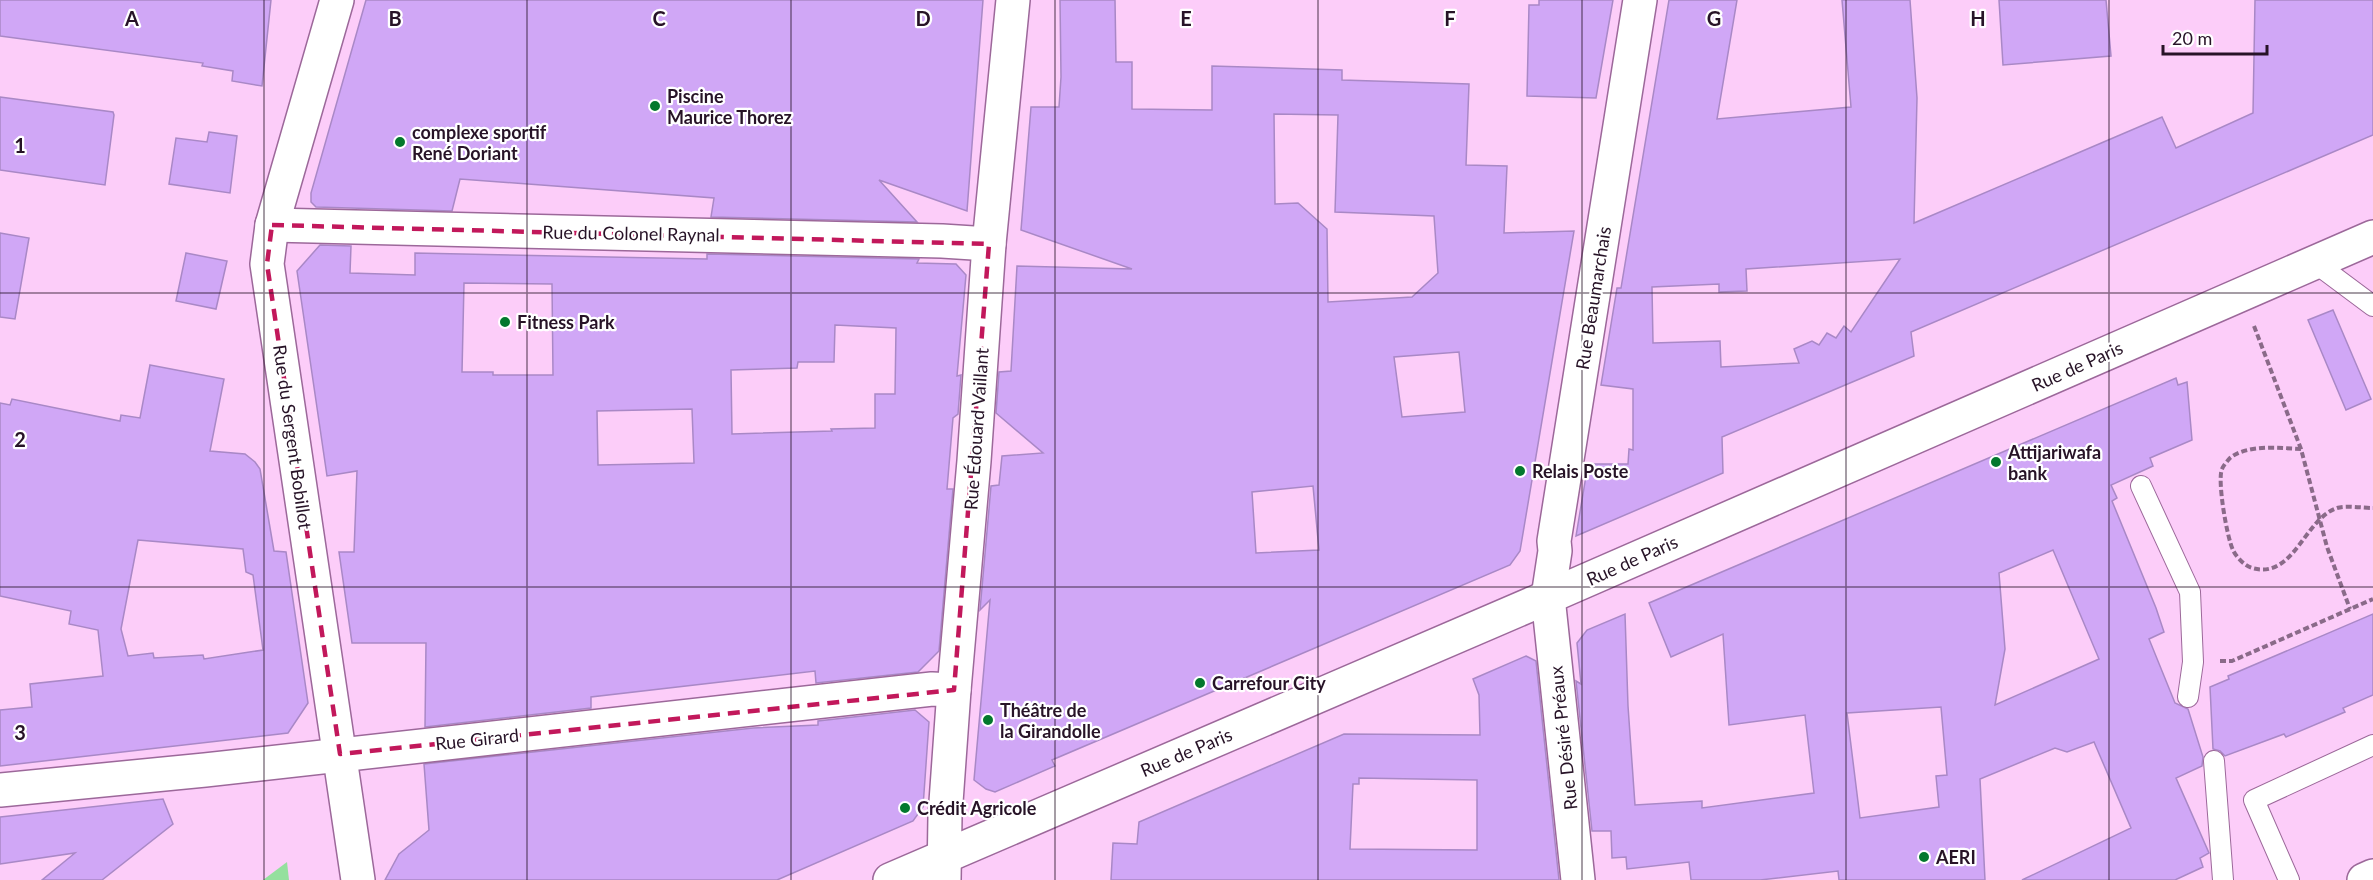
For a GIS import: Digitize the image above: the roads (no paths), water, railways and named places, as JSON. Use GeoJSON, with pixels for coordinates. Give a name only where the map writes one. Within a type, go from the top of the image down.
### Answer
{"type":"FeatureCollection","features":[{"type":"Feature","properties":{"kind":"street","name":"Rue du Sergent Bobillot"},"geometry":{"type":"LineString","coordinates":[[337,0],[272,225],[267,264],[358,880]]}},
{"type":"Feature","properties":{"kind":"street","name":"Rue Édouard Vaillant"},"geometry":{"type":"LineString","coordinates":[[944,869],[945,816],[954,690],[974,472],[989,244],[1013,0]]}},
{"type":"Feature","properties":{"kind":"street","name":"Rue Beaumarchais"},"geometry":{"type":"LineString","coordinates":[[1548,597],[1556,529],[1640,0]]}},
{"type":"Feature","properties":{"kind":"street","name":"Rue du Colonel Raynal"},"geometry":{"type":"LineString","coordinates":[[272,225],[989,244]]}},
{"type":"Feature","properties":{"kind":"street","name":"Rue de Paris"},"geometry":{"type":"LineString","coordinates":[[890,880],[944,869],[1548,597],[2373,237]]}},
{"type":"Feature","properties":{"kind":"street","name":"Rue Désiré Préaux"},"geometry":{"type":"LineString","coordinates":[[1548,597],[1578,880]]}},
{"type":"Feature","properties":{"kind":"street","name":"Rue Girard"},"geometry":{"type":"LineString","coordinates":[[0,790],[206,770],[920,690],[954,690]]}},
{"type":"Feature","properties":{"kind":"street"},"geometry":{"type":"LineString","coordinates":[[2364,880],[2373,876]]}},
{"type":"Feature","properties":{"kind":"lane"},"geometry":{"type":"LineString","coordinates":[[2314,262],[2373,306]]}},
{"type":"Feature","properties":{"kind":"lane"},"geometry":{"type":"LineString","coordinates":[[2140,486],[2190,592],[2193,662],[2188,697]]}},
{"type":"Feature","properties":{"kind":"lane"},"geometry":{"type":"LineString","coordinates":[[2289,880],[2254,800],[2373,745]]}},
{"type":"Feature","properties":{"kind":"lane"},"geometry":{"type":"LineString","coordinates":[[2214,761],[2223,880]]}},
{"type":"Feature","properties":{"kind":"place","name":"Piscine Maurice Thorez"},"geometry":{"type":"Point","coordinates":[655,106]}},
{"type":"Feature","properties":{"kind":"place","name":"complexe sportif René Doriant"},"geometry":{"type":"Point","coordinates":[400,142]}},
{"type":"Feature","properties":{"kind":"place","name":"Fitness Park"},"geometry":{"type":"Point","coordinates":[505,322]}},
{"type":"Feature","properties":{"kind":"place","name":"Attijariwafa bank"},"geometry":{"type":"Point","coordinates":[1996,462]}},
{"type":"Feature","properties":{"kind":"place","name":"Relais Poste"},"geometry":{"type":"Point","coordinates":[1520,471]}},
{"type":"Feature","properties":{"kind":"place","name":"Carrefour City"},"geometry":{"type":"Point","coordinates":[1200,683]}},
{"type":"Feature","properties":{"kind":"place","name":"Théâtre de la Girandolle"},"geometry":{"type":"Point","coordinates":[988,720]}},
{"type":"Feature","properties":{"kind":"place","name":"Crédit Agricole"},"geometry":{"type":"Point","coordinates":[905,808]}},
{"type":"Feature","properties":{"kind":"place","name":"AERI"},"geometry":{"type":"Point","coordinates":[1924,857]}}]}
